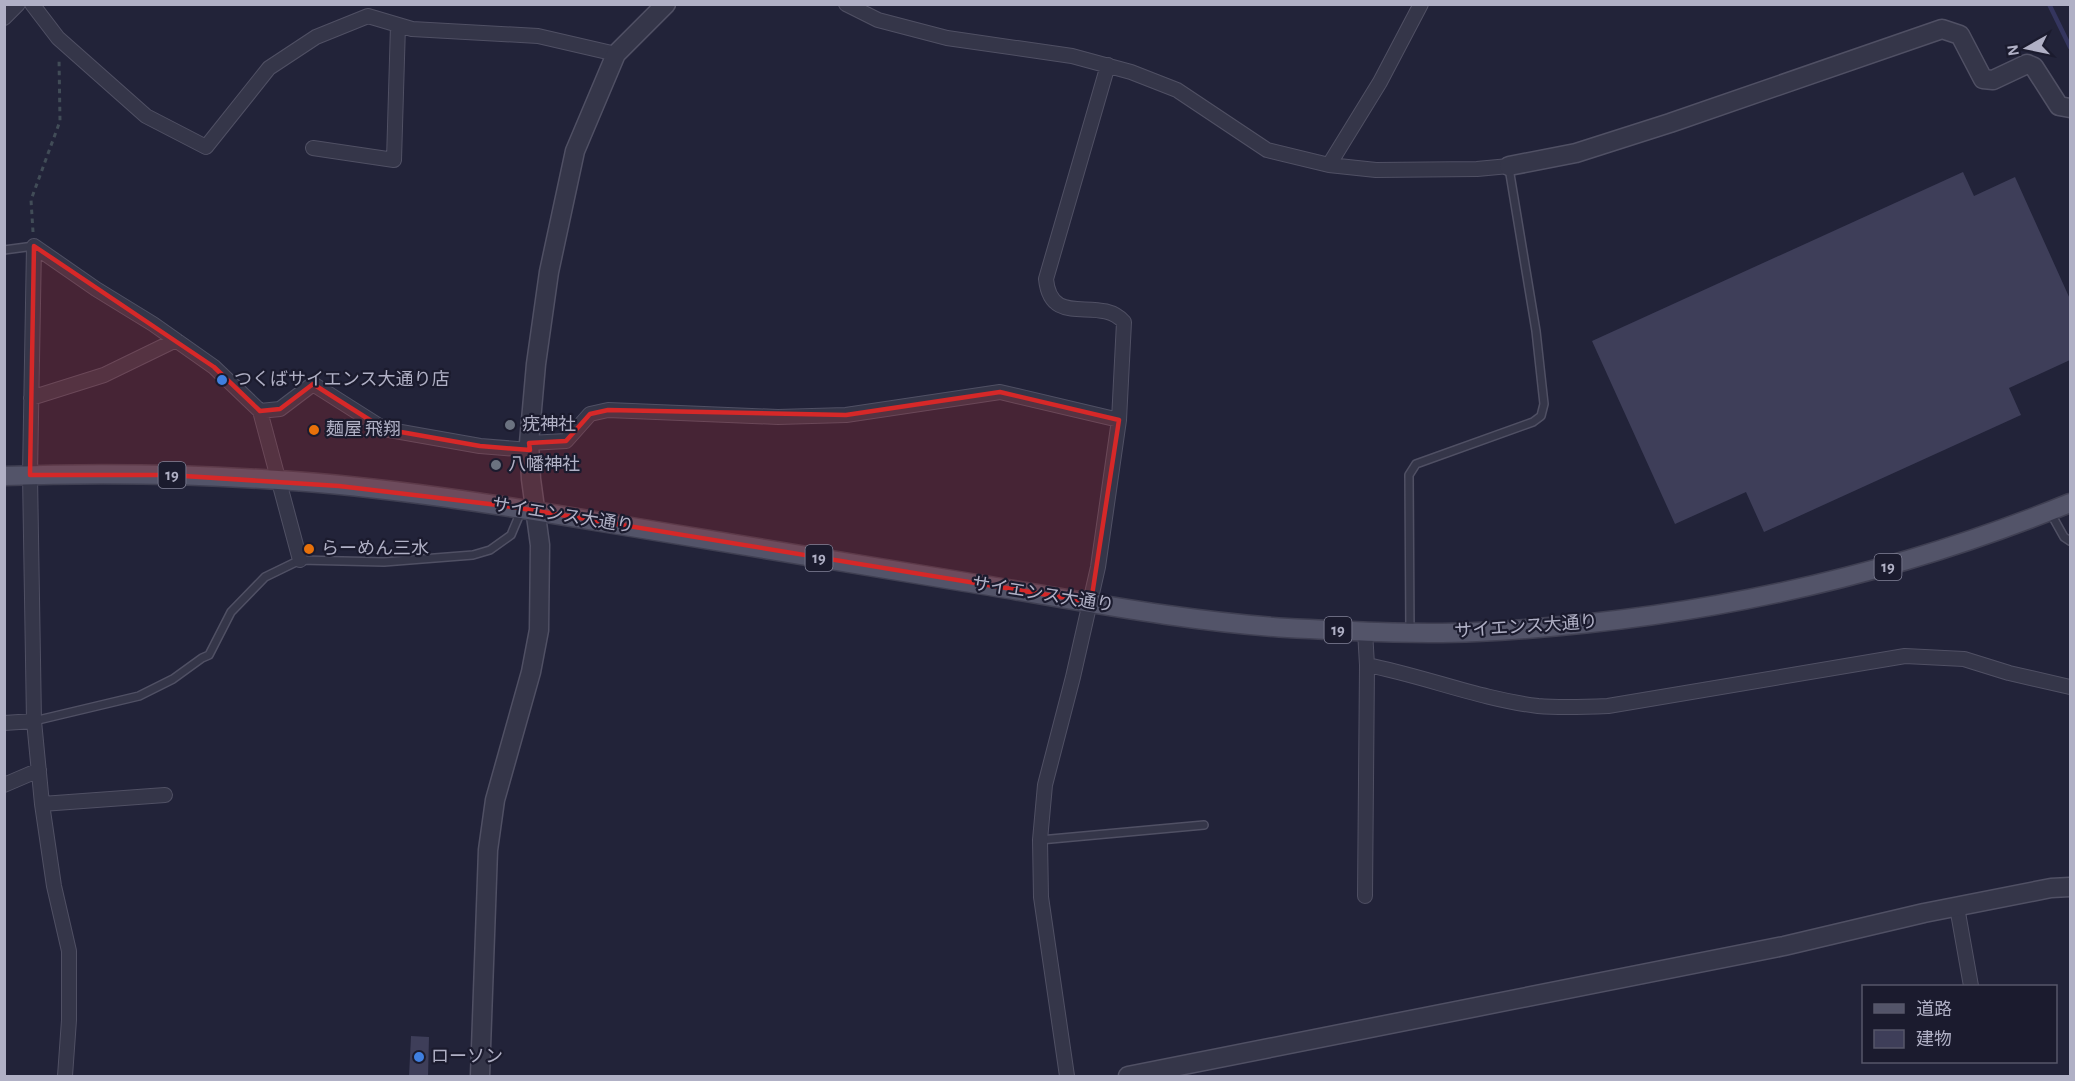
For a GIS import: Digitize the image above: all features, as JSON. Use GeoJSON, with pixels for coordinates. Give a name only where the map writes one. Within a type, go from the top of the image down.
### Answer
{"type":"FeatureCollection","features":[{"type":"Feature","properties":{"kind":"main road","name":"サイエンス大通り"},"geometry":{"type":"LineString","coordinates":[[4,476],[169,475],[279,480],[339,486],[530,510],[1091,602],[1242,624],[1410,632],[1474,632],[1565,626],[1700,609],[1875,571],[1954,546],[2070,503]]}},
{"type":"Feature","properties":{"kind":"street"},"geometry":{"type":"LineString","coordinates":[[4,18],[18,4]]}},
{"type":"Feature","properties":{"kind":"street"},"geometry":{"type":"LineString","coordinates":[[32,4],[58,38],[146,116],[206,147],[269,68],[316,37],[368,16],[412,30],[537,36],[616,54]]}},
{"type":"Feature","properties":{"kind":"street"},"geometry":{"type":"LineString","coordinates":[[480,1077],[488,850],[495,800],[531,672],[538,630],[540,545],[530,510],[530,446],[536,364],[549,272],[575,151],[616,54],[666,4]]}},
{"type":"Feature","properties":{"kind":"street"},"geometry":{"type":"LineString","coordinates":[[846,4],[878,20],[947,38],[1072,56],[1131,72],[1178,90],[1268,150],[1329,165],[1376,170],[1477,169],[1509,166],[1586,149],[1942,29],[1960,35],[1983,79],[1993,80],[2027,64],[2034,67],[2059,106],[2070,108]]}},
{"type":"Feature","properties":{"kind":"street"},"geometry":{"type":"LineString","coordinates":[[1329,165],[1380,82],[1421,4]]}},
{"type":"Feature","properties":{"kind":"street"},"geometry":{"type":"LineString","coordinates":[[313,148],[394,160],[398,25]]}},
{"type":"Feature","properties":{"kind":"street"},"geometry":{"type":"LineString","coordinates":[[1067,1077],[1041,897],[1040,840],[1045,785],[1098,567],[1119,420],[1124,322],[1116,313],[1101,309],[1067,310],[1054,301],[1047,291],[1046,279],[1108,66]]}},
{"type":"Feature","properties":{"kind":"street"},"geometry":{"type":"LineString","coordinates":[[34,246],[214,367],[260,411],[300,560]]}},
{"type":"Feature","properties":{"kind":"street"},"geometry":{"type":"LineString","coordinates":[[34,246],[30,475],[34,721],[42,804],[54,886],[69,951],[69,1020],[65,1077]]}},
{"type":"Feature","properties":{"kind":"street"},"geometry":{"type":"LineString","coordinates":[[31,398],[104,375],[176,340]]}},
{"type":"Feature","properties":{"kind":"street"},"geometry":{"type":"LineString","coordinates":[[260,411],[280,409],[313,384],[384,429],[480,446],[530,446],[566,441],[590,414],[608,410],[778,417],[846,415],[1000,392],[1119,420]]}},
{"type":"Feature","properties":{"kind":"street"},"geometry":{"type":"LineString","coordinates":[[1365,631],[1367,664],[1365,896]]}},
{"type":"Feature","properties":{"kind":"street"},"geometry":{"type":"LineString","coordinates":[[1367,664],[1538,706],[1578,707],[1619,704],[1905,656],[1964,659],[2009,673],[2070,687]]}},
{"type":"Feature","properties":{"kind":"street"},"geometry":{"type":"LineString","coordinates":[[4,723],[34,721]]}},
{"type":"Feature","properties":{"kind":"street"},"geometry":{"type":"LineString","coordinates":[[4,785],[39,770]]}},
{"type":"Feature","properties":{"kind":"street"},"geometry":{"type":"LineString","coordinates":[[42,804],[165,795]]}},
{"type":"Feature","properties":{"kind":"street"},"geometry":{"type":"LineString","coordinates":[[1128,1077],[1772,948],[2051,888],[2070,887]]}},
{"type":"Feature","properties":{"kind":"street"},"geometry":{"type":"LineString","coordinates":[[1957,907],[1971,985]]}},
{"type":"Feature","properties":{"kind":"lane"},"geometry":{"type":"LineString","coordinates":[[1410,632],[1409,475],[1416,464],[1533,422],[1541,416],[1544,404],[1536,331],[1509,166]]}},
{"type":"Feature","properties":{"kind":"lane"},"geometry":{"type":"LineString","coordinates":[[4,250],[34,246]]}},
{"type":"Feature","properties":{"kind":"lane"},"geometry":{"type":"LineString","coordinates":[[34,721],[140,696],[173,679],[209,655],[231,612],[266,577],[300,560],[384,561],[473,555],[490,550],[511,535],[530,510]]}},
{"type":"Feature","properties":{"kind":"lane"},"geometry":{"type":"LineString","coordinates":[[2050,512],[2064,537],[2070,541]]}},
{"type":"Feature","properties":{"kind":"lane"},"geometry":{"type":"LineString","coordinates":[[1040,840],[1204,825]]}},
{"type":"Feature","properties":{"kind":"path"},"geometry":{"type":"LineString","coordinates":[[34,246],[31,200],[60,121],[58,38]]}},
{"type":"Feature","properties":{"kind":"highlighted area"},"geometry":{"type":"Polygon","coordinates":[[[34,246],[214,367],[260,411],[280,409],[313,384],[384,429],[480,446],[530,450],[529,443],[566,441],[590,414],[608,410],[846,415],[1000,392],[1119,420],[1091,602],[506,506],[339,486],[169,475],[30,475],[34,246]]]}},
{"type":"Feature","properties":{"kind":"building"},"geometry":{"type":"Polygon","coordinates":[[[1963,172],[1974,196],[2015,177],[2070,299],[2070,360],[2009,388],[2021,415],[1764,532],[1746,492],[1675,524],[1592,341],[1963,172]]]}},
{"type":"Feature","properties":{"kind":"building","name":"ローソン"},"geometry":{"type":"Polygon","coordinates":[[[411,1036],[429,1037],[428,1077],[409,1077],[411,1036]]]}},
{"type":"Feature","properties":{"kind":"waterway"},"geometry":{"type":"LineString","coordinates":[[2049,4],[2070,47]]}},
{"type":"Feature","properties":{"kind":"place","name":"つくばサイエンス大通り店"},"geometry":{"type":"Point","coordinates":[222,380]}},
{"type":"Feature","properties":{"kind":"place","name":"疣神社"},"geometry":{"type":"Point","coordinates":[510,425]}},
{"type":"Feature","properties":{"kind":"place","name":"麺屋 飛翔"},"geometry":{"type":"Point","coordinates":[314,430]}},
{"type":"Feature","properties":{"kind":"place","name":"八幡神社"},"geometry":{"type":"Point","coordinates":[496,465]}},
{"type":"Feature","properties":{"kind":"place","name":"らーめん三水"},"geometry":{"type":"Point","coordinates":[309,549]}},
{"type":"Feature","properties":{"kind":"place","name":"ローソン"},"geometry":{"type":"Point","coordinates":[419,1057]}}]}
